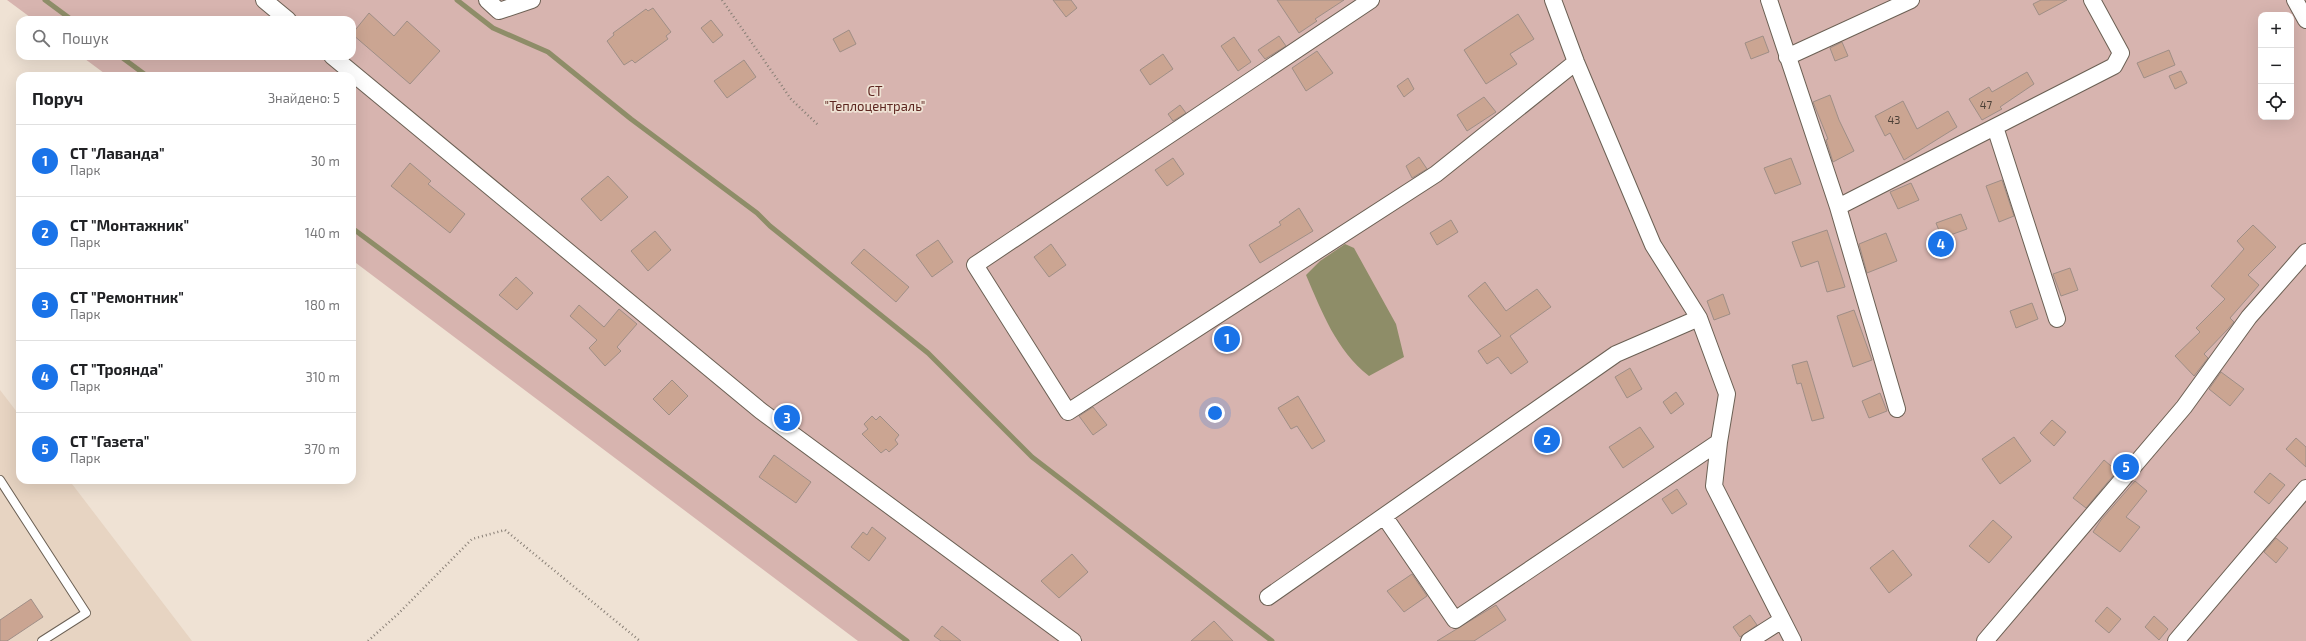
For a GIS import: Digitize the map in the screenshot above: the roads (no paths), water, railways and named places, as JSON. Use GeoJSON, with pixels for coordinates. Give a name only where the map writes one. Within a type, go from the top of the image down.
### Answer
{"type":"FeatureCollection","features":[{"type":"Feature","properties":{"kind":"street"},"geometry":{"type":"LineString","coordinates":[[264,0],[283,16]]}},
{"type":"Feature","properties":{"kind":"street"},"geometry":{"type":"LineString","coordinates":[[487,0],[499,11],[532,0]]}},
{"type":"Feature","properties":{"kind":"street"},"geometry":{"type":"LineString","coordinates":[[1372,0],[975,265],[1068,412],[1436,174],[1576,62]]}},
{"type":"Feature","properties":{"kind":"street"},"geometry":{"type":"LineString","coordinates":[[1553,0],[1576,62],[1653,245],[1699,318],[1727,394],[1719,442],[1714,486],[1793,641]]}},
{"type":"Feature","properties":{"kind":"street"},"geometry":{"type":"LineString","coordinates":[[1769,0],[1838,207],[1897,409]]}},
{"type":"Feature","properties":{"kind":"street"},"geometry":{"type":"LineString","coordinates":[[1787,57],[1912,0]]}},
{"type":"Feature","properties":{"kind":"street"},"geometry":{"type":"LineString","coordinates":[[1838,207],[2114,66],[2121,53],[2092,0]]}},
{"type":"Feature","properties":{"kind":"street"},"geometry":{"type":"LineString","coordinates":[[2295,0],[2306,20]]}},
{"type":"Feature","properties":{"kind":"street"},"geometry":{"type":"LineString","coordinates":[[337,60],[351,72]]}},
{"type":"Feature","properties":{"kind":"street"},"geometry":{"type":"LineString","coordinates":[[356,76],[761,411],[1073,641]]}},
{"type":"Feature","properties":{"kind":"street"},"geometry":{"type":"LineString","coordinates":[[1996,127],[2057,319]]}},
{"type":"Feature","properties":{"kind":"street"},"geometry":{"type":"LineString","coordinates":[[1985,641],[2184,407],[2249,316],[2306,252]]}},
{"type":"Feature","properties":{"kind":"street"},"geometry":{"type":"LineString","coordinates":[[1268,597],[1616,354],[1699,318]]}},
{"type":"Feature","properties":{"kind":"street"},"geometry":{"type":"LineString","coordinates":[[1384,516],[1455,620],[1719,442]]}},
{"type":"Feature","properties":{"kind":"street"},"geometry":{"type":"LineString","coordinates":[[2176,641],[2306,488]]}},
{"type":"Feature","properties":{"kind":"street"},"geometry":{"type":"LineString","coordinates":[[1750,641],[1782,620]]}},
{"type":"Feature","properties":{"kind":"lane"},"geometry":{"type":"LineString","coordinates":[[0,480],[86,613],[42,641]]}},
{"type":"Feature","properties":{"kind":"waterway"},"geometry":{"type":"LineString","coordinates":[[45,0],[67,16]]}},
{"type":"Feature","properties":{"kind":"waterway"},"geometry":{"type":"LineString","coordinates":[[457,0],[493,28],[548,52],[631,119],[757,213],[770,226],[928,353],[1032,457],[1272,641]]}},
{"type":"Feature","properties":{"kind":"waterway"},"geometry":{"type":"LineString","coordinates":[[125,60],[142,72]]}},
{"type":"Feature","properties":{"kind":"waterway"},"geometry":{"type":"LineString","coordinates":[[356,231],[907,641]]}},
{"type":"Feature","properties":{"kind":"place","name":"СТ \"Троянда\""},"geometry":{"type":"Point","coordinates":[1941,244]}},
{"type":"Feature","properties":{"kind":"place","name":"СТ \"Лаванда\""},"geometry":{"type":"Point","coordinates":[1227,339]}},
{"type":"Feature","properties":{"kind":"place","name":"СТ \"Ремонтник\""},"geometry":{"type":"Point","coordinates":[787,418]}},
{"type":"Feature","properties":{"kind":"place","name":"СТ \"Монтажник\""},"geometry":{"type":"Point","coordinates":[1547,440]}},
{"type":"Feature","properties":{"kind":"place","name":"СТ \"Газета\""},"geometry":{"type":"Point","coordinates":[2126,467]}},
{"type":"Feature","properties":{"kind":"park label","name":"СТ \"Теплоцентраль\""},"geometry":{"type":"Point","coordinates":[875,98]}}]}
